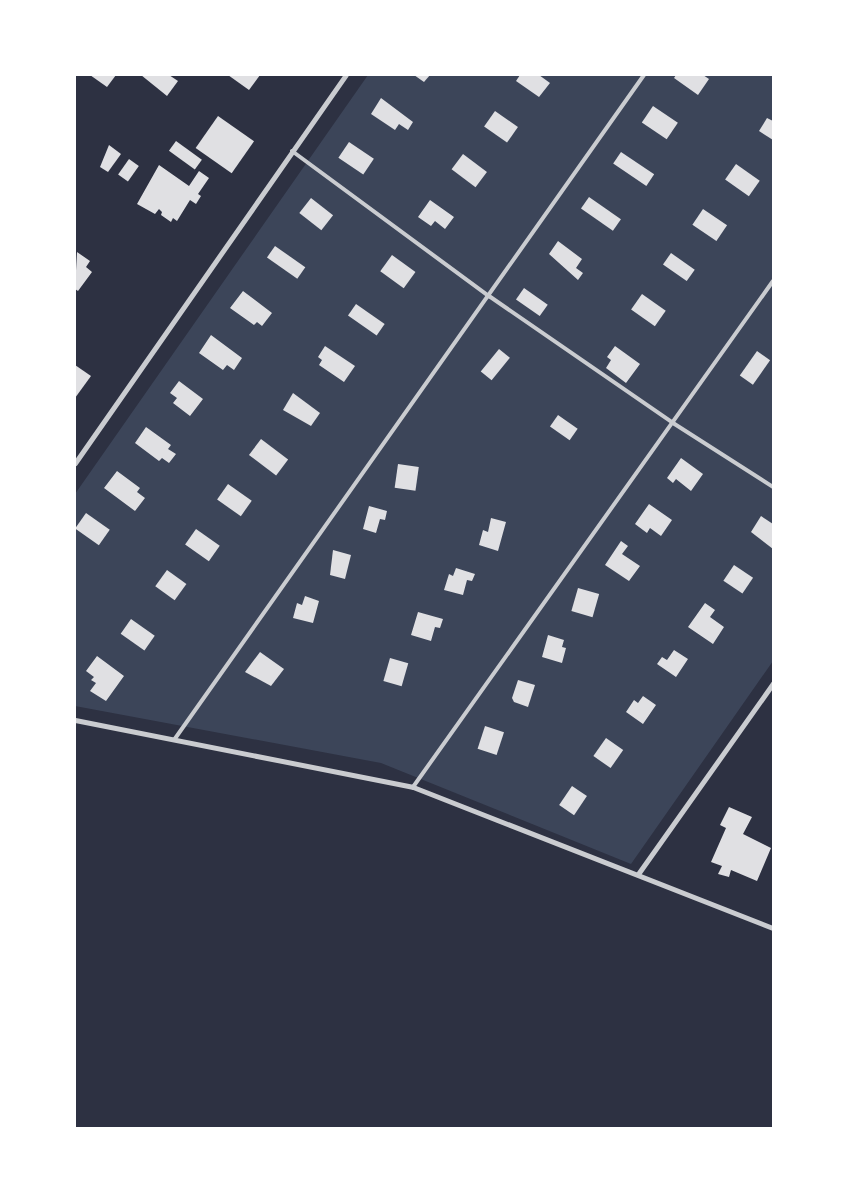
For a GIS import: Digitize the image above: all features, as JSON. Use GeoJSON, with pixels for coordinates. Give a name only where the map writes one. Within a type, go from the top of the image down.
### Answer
{"type":"FeatureCollection","features":[{"type":"Feature","properties":{"kind":"street"},"geometry":{"type":"LineString","coordinates":[[75,463],[346,75]]}},
{"type":"Feature","properties":{"kind":"street"},"geometry":{"type":"LineString","coordinates":[[638,874],[773,684]]}},
{"type":"Feature","properties":{"kind":"street"},"geometry":{"type":"LineString","coordinates":[[75,720],[413,787],[773,928]]}},
{"type":"Feature","properties":{"kind":"lane"},"geometry":{"type":"LineString","coordinates":[[174,740],[644,75]]}},
{"type":"Feature","properties":{"kind":"lane"},"geometry":{"type":"LineString","coordinates":[[292,151],[489,296],[673,423],[773,487]]}},
{"type":"Feature","properties":{"kind":"lane"},"geometry":{"type":"LineString","coordinates":[[413,787],[773,280]]}},
{"type":"Feature","properties":{"kind":"shaded area"},"geometry":{"type":"Polygon","coordinates":[[[368,75],[773,75],[773,661],[631,864],[381,763],[75,706],[75,494],[368,75]]]}},
{"type":"Feature","properties":{"kind":"building"},"geometry":{"type":"Polygon","coordinates":[[[90,75],[116,75],[107,87],[90,75]]]}},
{"type":"Feature","properties":{"kind":"building"},"geometry":{"type":"Polygon","coordinates":[[[141,75],[169,75],[178,81],[167,96],[141,75]]]}},
{"type":"Feature","properties":{"kind":"building"},"geometry":{"type":"Polygon","coordinates":[[[228,75],[260,75],[249,90],[228,75]]]}},
{"type":"Feature","properties":{"kind":"building"},"geometry":{"type":"Polygon","coordinates":[[[414,75],[430,75],[424,82],[414,75]]]}},
{"type":"Feature","properties":{"kind":"building"},"geometry":{"type":"Polygon","coordinates":[[[520,75],[539,75],[550,83],[539,97],[516,81],[520,75]]]}},
{"type":"Feature","properties":{"kind":"building"},"geometry":{"type":"Polygon","coordinates":[[[676,75],[703,75],[709,79],[698,95],[674,78],[676,75]]]}},
{"type":"Feature","properties":{"kind":"building"},"geometry":{"type":"Polygon","coordinates":[[[381,98],[413,122],[408,130],[399,124],[395,130],[371,114],[381,98]]]}},
{"type":"Feature","properties":{"kind":"building"},"geometry":{"type":"Polygon","coordinates":[[[653,106],[678,123],[667,139],[642,123],[653,106]]]}},
{"type":"Feature","properties":{"kind":"building"},"geometry":{"type":"Polygon","coordinates":[[[495,111],[518,127],[507,143],[484,127],[495,111]]]}},
{"type":"Feature","properties":{"kind":"building"},"geometry":{"type":"Polygon","coordinates":[[[218,116],[254,141],[232,173],[196,148],[218,116]]]}},
{"type":"Feature","properties":{"kind":"building"},"geometry":{"type":"Polygon","coordinates":[[[767,118],[773,121],[773,140],[759,131],[767,118]]]}},
{"type":"Feature","properties":{"kind":"building"},"geometry":{"type":"Polygon","coordinates":[[[176,141],[202,160],[195,170],[169,151],[176,141]]]}},
{"type":"Feature","properties":{"kind":"building"},"geometry":{"type":"Polygon","coordinates":[[[349,142],[374,159],[363,175],[338,158],[349,142]]]}},
{"type":"Feature","properties":{"kind":"building"},"geometry":{"type":"Polygon","coordinates":[[[109,145],[121,154],[108,172],[100,167],[109,145]]]}},
{"type":"Feature","properties":{"kind":"building"},"geometry":{"type":"Polygon","coordinates":[[[621,152],[654,174],[646,186],[613,164],[621,152]]]}},
{"type":"Feature","properties":{"kind":"building"},"geometry":{"type":"Polygon","coordinates":[[[463,154],[487,172],[476,187],[452,169],[463,154]]]}},
{"type":"Feature","properties":{"kind":"building"},"geometry":{"type":"Polygon","coordinates":[[[129,159],[139,166],[128,181],[118,175],[129,159]]]}},
{"type":"Feature","properties":{"kind":"building"},"geometry":{"type":"Polygon","coordinates":[[[736,164],[760,181],[749,196],[725,180],[736,164]]]}},
{"type":"Feature","properties":{"kind":"building"},"geometry":{"type":"Polygon","coordinates":[[[159,165],[189,186],[199,171],[209,178],[198,194],[201,196],[196,204],[190,200],[177,221],[173,218],[171,222],[161,215],[162,212],[159,209],[155,214],[137,204],[159,165]]]}},
{"type":"Feature","properties":{"kind":"building"},"geometry":{"type":"Polygon","coordinates":[[[589,197],[621,219],[613,231],[581,208],[589,197]]]}},
{"type":"Feature","properties":{"kind":"building"},"geometry":{"type":"Polygon","coordinates":[[[311,198],[333,215],[321,230],[299,213],[311,198]]]}},
{"type":"Feature","properties":{"kind":"building"},"geometry":{"type":"Polygon","coordinates":[[[430,200],[454,217],[445,229],[435,221],[431,226],[418,217],[430,200]]]}},
{"type":"Feature","properties":{"kind":"building"},"geometry":{"type":"Polygon","coordinates":[[[703,209],[727,225],[716,241],[692,225],[703,209]]]}},
{"type":"Feature","properties":{"kind":"building"},"geometry":{"type":"Polygon","coordinates":[[[558,241],[582,259],[576,268],[583,273],[578,280],[549,254],[558,241]]]}},
{"type":"Feature","properties":{"kind":"building"},"geometry":{"type":"Polygon","coordinates":[[[275,246],[305,267],[297,279],[267,257],[275,246]]]}},
{"type":"Feature","properties":{"kind":"building"},"geometry":{"type":"Polygon","coordinates":[[[77,252],[90,261],[86,267],[92,272],[78,291],[75,289],[77,252]]]}},
{"type":"Feature","properties":{"kind":"building"},"geometry":{"type":"Polygon","coordinates":[[[671,253],[695,270],[687,281],[663,264],[671,253]]]}},
{"type":"Feature","properties":{"kind":"building"},"geometry":{"type":"Polygon","coordinates":[[[392,255],[415,272],[404,288],[380,271],[392,255]]]}},
{"type":"Feature","properties":{"kind":"building"},"geometry":{"type":"Polygon","coordinates":[[[524,288],[548,305],[540,316],[516,299],[524,288]]]}},
{"type":"Feature","properties":{"kind":"building"},"geometry":{"type":"Polygon","coordinates":[[[243,291],[272,313],[262,326],[257,322],[254,325],[230,308],[243,291]]]}},
{"type":"Feature","properties":{"kind":"building"},"geometry":{"type":"Polygon","coordinates":[[[642,294],[666,311],[655,326],[631,310],[642,294]]]}},
{"type":"Feature","properties":{"kind":"building"},"geometry":{"type":"Polygon","coordinates":[[[356,304],[385,324],[377,336],[348,315],[356,304]]]}},
{"type":"Feature","properties":{"kind":"building"},"geometry":{"type":"Polygon","coordinates":[[[211,335],[242,358],[234,370],[227,365],[223,370],[199,353],[211,335]]]}},
{"type":"Feature","properties":{"kind":"building"},"geometry":{"type":"Polygon","coordinates":[[[325,346],[355,366],[344,382],[319,365],[322,360],[318,357],[325,346]]]}},
{"type":"Feature","properties":{"kind":"building"},"geometry":{"type":"Polygon","coordinates":[[[615,346],[640,364],[626,383],[606,368],[611,360],[607,357],[615,346]]]}},
{"type":"Feature","properties":{"kind":"building"},"geometry":{"type":"Polygon","coordinates":[[[499,349],[510,358],[492,380],[481,372],[499,349]]]}},
{"type":"Feature","properties":{"kind":"building"},"geometry":{"type":"Polygon","coordinates":[[[757,351],[770,360],[753,385],[740,376],[757,351]]]}},
{"type":"Feature","properties":{"kind":"building"},"geometry":{"type":"Polygon","coordinates":[[[75,365],[91,376],[75,398],[75,365]]]}},
{"type":"Feature","properties":{"kind":"building"},"geometry":{"type":"Polygon","coordinates":[[[179,381],[203,399],[190,416],[173,403],[177,398],[170,393],[179,381]]]}},
{"type":"Feature","properties":{"kind":"building"},"geometry":{"type":"Polygon","coordinates":[[[293,393],[320,413],[311,426],[283,410],[293,393]]]}},
{"type":"Feature","properties":{"kind":"building"},"geometry":{"type":"Polygon","coordinates":[[[558,415],[578,429],[570,440],[550,426],[558,415]]]}},
{"type":"Feature","properties":{"kind":"building"},"geometry":{"type":"Polygon","coordinates":[[[146,427],[171,445],[168,449],[176,454],[169,463],[162,458],[159,461],[135,443],[146,427]]]}},
{"type":"Feature","properties":{"kind":"building"},"geometry":{"type":"Polygon","coordinates":[[[261,439],[288,459],[276,475],[249,455],[261,439]]]}},
{"type":"Feature","properties":{"kind":"building"},"geometry":{"type":"Polygon","coordinates":[[[681,458],[703,474],[691,491],[676,479],[673,483],[667,478],[681,458]]]}},
{"type":"Feature","properties":{"kind":"building"},"geometry":{"type":"Polygon","coordinates":[[[398,464],[419,467],[415,491],[395,488],[398,464]]]}},
{"type":"Feature","properties":{"kind":"building"},"geometry":{"type":"Polygon","coordinates":[[[117,471],[140,488],[137,492],[145,498],[135,511],[104,488],[117,471]]]}},
{"type":"Feature","properties":{"kind":"building"},"geometry":{"type":"Polygon","coordinates":[[[228,484],[252,501],[241,516],[217,500],[228,484]]]}},
{"type":"Feature","properties":{"kind":"building"},"geometry":{"type":"Polygon","coordinates":[[[649,504],[672,520],[661,536],[650,528],[647,533],[635,524],[649,504]]]}},
{"type":"Feature","properties":{"kind":"building"},"geometry":{"type":"Polygon","coordinates":[[[369,506],[387,511],[385,520],[380,519],[376,533],[363,529],[369,506]]]}},
{"type":"Feature","properties":{"kind":"building"},"geometry":{"type":"Polygon","coordinates":[[[86,513],[110,530],[99,545],[75,529],[86,513]]]}},
{"type":"Feature","properties":{"kind":"building"},"geometry":{"type":"Polygon","coordinates":[[[761,516],[773,524],[773,549],[751,532],[761,516]]]}},
{"type":"Feature","properties":{"kind":"building"},"geometry":{"type":"Polygon","coordinates":[[[491,518],[506,522],[498,551],[479,545],[483,530],[488,532],[491,518]]]}},
{"type":"Feature","properties":{"kind":"building"},"geometry":{"type":"Polygon","coordinates":[[[196,529],[220,546],[209,561],[185,545],[196,529]]]}},
{"type":"Feature","properties":{"kind":"building"},"geometry":{"type":"Polygon","coordinates":[[[621,541],[628,546],[622,554],[640,566],[629,581],[605,565],[621,541]]]}},
{"type":"Feature","properties":{"kind":"building"},"geometry":{"type":"Polygon","coordinates":[[[333,550],[351,555],[345,579],[330,575],[333,550]]]}},
{"type":"Feature","properties":{"kind":"building"},"geometry":{"type":"Polygon","coordinates":[[[734,565],[753,578],[742,594],[723,581],[734,565]]]}},
{"type":"Feature","properties":{"kind":"building"},"geometry":{"type":"Polygon","coordinates":[[[456,568],[475,574],[472,581],[467,580],[463,595],[444,590],[449,574],[453,576],[456,568]]]}},
{"type":"Feature","properties":{"kind":"building"},"geometry":{"type":"Polygon","coordinates":[[[167,570],[186,584],[175,600],[155,586],[167,570]]]}},
{"type":"Feature","properties":{"kind":"building"},"geometry":{"type":"Polygon","coordinates":[[[578,588],[599,594],[593,617],[571,611],[578,588]]]}},
{"type":"Feature","properties":{"kind":"building"},"geometry":{"type":"Polygon","coordinates":[[[305,596],[319,601],[313,623],[293,618],[297,603],[302,605],[305,596]]]}},
{"type":"Feature","properties":{"kind":"building"},"geometry":{"type":"Polygon","coordinates":[[[705,603],[715,610],[710,617],[724,627],[713,644],[688,627],[705,603]]]}},
{"type":"Feature","properties":{"kind":"building"},"geometry":{"type":"Polygon","coordinates":[[[418,612],[443,619],[440,628],[435,627],[431,641],[411,635],[418,612]]]}},
{"type":"Feature","properties":{"kind":"building"},"geometry":{"type":"Polygon","coordinates":[[[131,619],[155,636],[144,650],[121,634],[131,619]]]}},
{"type":"Feature","properties":{"kind":"building"},"geometry":{"type":"Polygon","coordinates":[[[548,635],[564,640],[562,647],[566,648],[562,663],[542,657],[548,635]]]}},
{"type":"Feature","properties":{"kind":"building"},"geometry":{"type":"Polygon","coordinates":[[[674,650],[688,659],[676,677],[657,664],[662,657],[667,660],[674,650]]]}},
{"type":"Feature","properties":{"kind":"building"},"geometry":{"type":"Polygon","coordinates":[[[260,652],[284,669],[271,686],[245,672],[260,652]]]}},
{"type":"Feature","properties":{"kind":"building"},"geometry":{"type":"Polygon","coordinates":[[[97,656],[124,676],[106,701],[90,691],[96,683],[91,680],[94,677],[86,671],[97,656]]]}},
{"type":"Feature","properties":{"kind":"building"},"geometry":{"type":"Polygon","coordinates":[[[390,658],[408,663],[402,686],[383,681],[390,658]]]}},
{"type":"Feature","properties":{"kind":"building"},"geometry":{"type":"Polygon","coordinates":[[[518,680],[535,685],[528,707],[514,702],[512,698],[518,680]]]}},
{"type":"Feature","properties":{"kind":"building"},"geometry":{"type":"Polygon","coordinates":[[[643,696],[656,705],[643,724],[626,712],[634,700],[638,703],[643,696]]]}},
{"type":"Feature","properties":{"kind":"building"},"geometry":{"type":"Polygon","coordinates":[[[485,726],[504,732],[497,755],[478,749],[485,726]]]}},
{"type":"Feature","properties":{"kind":"building"},"geometry":{"type":"Polygon","coordinates":[[[606,738],[623,750],[611,768],[593,756],[606,738]]]}},
{"type":"Feature","properties":{"kind":"building"},"geometry":{"type":"Polygon","coordinates":[[[572,786],[587,796],[574,815],[559,805],[572,786]]]}},
{"type":"Feature","properties":{"kind":"building"},"geometry":{"type":"Polygon","coordinates":[[[729,807],[752,817],[743,834],[771,848],[757,881],[731,870],[729,877],[718,874],[722,866],[711,862],[726,828],[720,825],[729,807]]]}}]}
